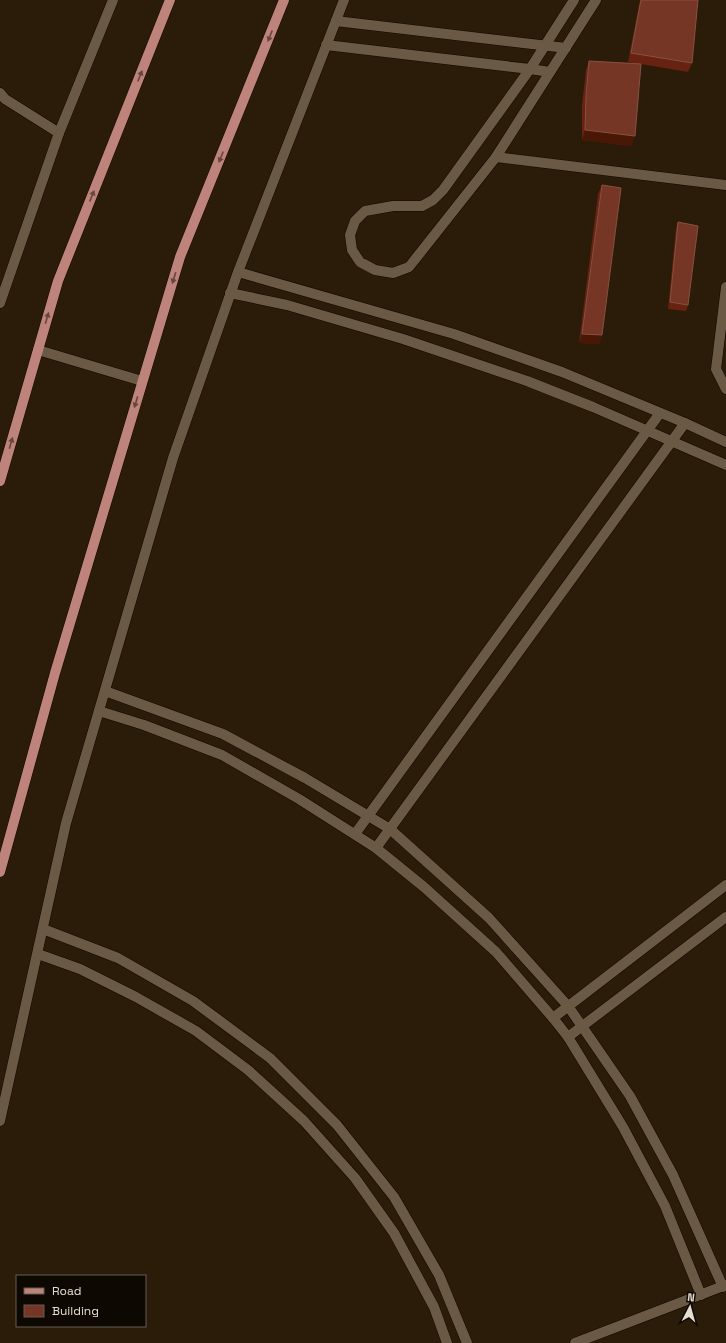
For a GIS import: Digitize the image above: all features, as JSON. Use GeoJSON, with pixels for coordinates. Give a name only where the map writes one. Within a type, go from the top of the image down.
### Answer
{"type":"FeatureCollection","features":[{"type":"Feature","properties":{"kind":"main road"},"geometry":{"type":"LineString","coordinates":[[0,481],[58,281],[170,0]]}},
{"type":"Feature","properties":{"kind":"main road"},"geometry":{"type":"LineString","coordinates":[[0,872],[55,673],[180,257],[284,0]]}},
{"type":"Feature","properties":{"kind":"street"},"geometry":{"type":"LineString","coordinates":[[0,303],[59,133],[113,0]]}},
{"type":"Feature","properties":{"kind":"street"},"geometry":{"type":"LineString","coordinates":[[0,1121],[66,823],[173,458],[230,293],[344,0]]}},
{"type":"Feature","properties":{"kind":"street"},"geometry":{"type":"LineString","coordinates":[[574,0],[530,69],[443,190],[433,200],[422,206],[393,206],[365,211],[355,221],[350,235],[352,250],[360,262],[375,270],[392,273],[409,267],[496,157],[596,0]]}},
{"type":"Feature","properties":{"kind":"street"},"geometry":{"type":"LineString","coordinates":[[336,22],[566,48]]}},
{"type":"Feature","properties":{"kind":"street"},"geometry":{"type":"LineString","coordinates":[[326,46],[550,72]]}},
{"type":"Feature","properties":{"kind":"street"},"geometry":{"type":"LineString","coordinates":[[0,92],[5,99],[59,133]]}},
{"type":"Feature","properties":{"kind":"street"},"geometry":{"type":"LineString","coordinates":[[496,157],[726,185]]}},
{"type":"Feature","properties":{"kind":"street"},"geometry":{"type":"LineString","coordinates":[[238,272],[454,334],[562,372],[685,423],[726,442]]}},
{"type":"Feature","properties":{"kind":"street"},"geometry":{"type":"LineString","coordinates":[[726,287],[716,369],[726,389]]}},
{"type":"Feature","properties":{"kind":"street"},"geometry":{"type":"LineString","coordinates":[[230,293],[287,305],[403,339],[527,381],[593,407],[726,465]]}},
{"type":"Feature","properties":{"kind":"street"},"geometry":{"type":"LineString","coordinates":[[38,350],[142,381]]}},
{"type":"Feature","properties":{"kind":"street"},"geometry":{"type":"LineString","coordinates":[[355,834],[648,432],[660,413]]}},
{"type":"Feature","properties":{"kind":"street"},"geometry":{"type":"LineString","coordinates":[[376,848],[685,423]]}},
{"type":"Feature","properties":{"kind":"street"},"geometry":{"type":"LineString","coordinates":[[105,692],[223,734],[305,778],[390,829],[489,918],[568,1006],[630,1096],[669,1168],[724,1286],[575,1343]]}},
{"type":"Feature","properties":{"kind":"street"},"geometry":{"type":"LineString","coordinates":[[99,711],[144,725],[222,755],[299,799],[376,848],[424,886],[496,952],[568,1037],[623,1127],[665,1206],[701,1295]]}},
{"type":"Feature","properties":{"kind":"street"},"geometry":{"type":"LineString","coordinates":[[553,1018],[726,885]]}},
{"type":"Feature","properties":{"kind":"street"},"geometry":{"type":"LineString","coordinates":[[568,1037],[726,917]]}},
{"type":"Feature","properties":{"kind":"street"},"geometry":{"type":"LineString","coordinates":[[43,930],[118,958],[193,1001],[270,1058],[337,1125],[394,1197],[439,1275],[467,1343]]}},
{"type":"Feature","properties":{"kind":"street"},"geometry":{"type":"LineString","coordinates":[[38,954],[80,969],[136,997],[196,1031],[248,1070],[304,1121],[355,1178],[394,1233],[434,1307],[447,1343]]}},
{"type":"Feature","properties":{"kind":"building"},"geometry":{"type":"Polygon","coordinates":[[[641,0],[698,0],[692,63],[631,53],[641,0]]]}},
{"type":"Feature","properties":{"kind":"building"},"geometry":{"type":"Polygon","coordinates":[[[589,61],[641,64],[635,136],[585,130],[589,61]]]}},
{"type":"Feature","properties":{"kind":"building"},"geometry":{"type":"Polygon","coordinates":[[[602,185],[621,188],[602,335],[582,334],[602,185]]]}},
{"type":"Feature","properties":{"kind":"building"},"geometry":{"type":"Polygon","coordinates":[[[678,222],[698,226],[688,305],[670,302],[678,222]]]}}]}
